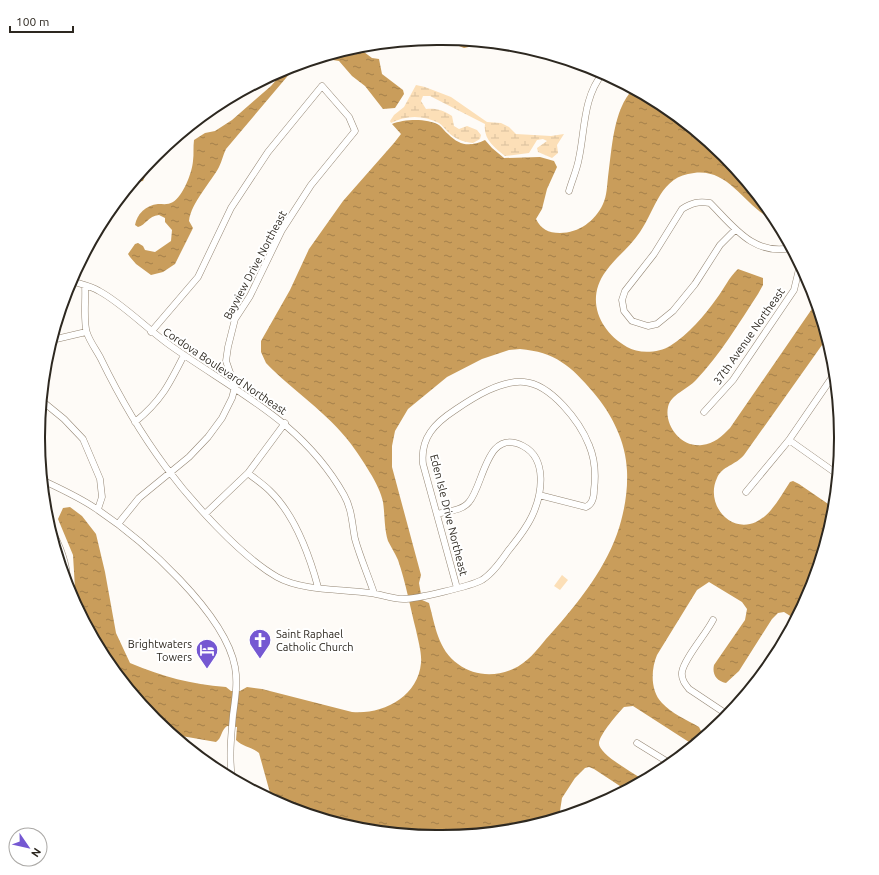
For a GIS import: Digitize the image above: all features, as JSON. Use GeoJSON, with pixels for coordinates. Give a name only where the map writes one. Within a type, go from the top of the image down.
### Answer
{"type":"FeatureCollection","features":[{"type":"Feature","properties":{"kind":"street"},"geometry":{"type":"LineString","coordinates":[[569,191],[577,170],[589,100],[600,78]]}},
{"type":"Feature","properties":{"kind":"street","name":"Bayview Drive Northeast"},"geometry":{"type":"LineString","coordinates":[[151,332],[198,277],[231,208],[268,152],[322,86],[349,118],[355,131],[311,185],[282,230],[250,296],[235,318],[226,361],[235,387]]}},
{"type":"Feature","properties":{"kind":"street"},"geometry":{"type":"LineString","coordinates":[[735,230],[720,245],[695,284],[677,306],[658,324],[648,326],[632,321],[629,318],[624,311],[622,300],[625,291],[654,254],[682,209],[689,204],[701,201],[710,203],[735,230],[762,247],[777,250],[785,249]]}},
{"type":"Feature","properties":{"kind":"street","name":"37th Avenue Northeast"},"geometry":{"type":"LineString","coordinates":[[704,412],[733,380],[794,290],[798,273]]}},
{"type":"Feature","properties":{"kind":"street","name":"Cordova Boulevard Northeast"},"geometry":{"type":"LineString","coordinates":[[77,283],[99,291],[151,332],[235,387],[285,423],[315,453],[344,495],[351,510],[355,539],[374,593]]}},
{"type":"Feature","properties":{"kind":"street"},"geometry":{"type":"LineString","coordinates":[[86,286],[86,332],[124,406],[169,472],[205,514],[260,565],[278,578],[301,585],[407,598],[457,588],[481,580],[494,570],[526,528],[533,515],[539,495],[541,474],[537,460],[525,447],[516,444],[505,444],[499,446],[490,456],[469,502],[462,508],[437,514]]}},
{"type":"Feature","properties":{"kind":"street"},"geometry":{"type":"LineString","coordinates":[[57,339],[86,332]]}},
{"type":"Feature","properties":{"kind":"street"},"geometry":{"type":"LineString","coordinates":[[135,422],[151,409],[162,396],[184,355]]}},
{"type":"Feature","properties":{"kind":"street"},"geometry":{"type":"LineString","coordinates":[[746,492],[789,440],[830,380]]}},
{"type":"Feature","properties":{"kind":"street","name":"Eden Isle Drive Northeast"},"geometry":{"type":"LineString","coordinates":[[457,588],[423,464],[423,450],[426,437],[436,425],[463,405],[482,394],[515,382],[537,384],[550,392],[584,435],[594,461],[594,494],[589,506],[582,507],[539,495]]}},
{"type":"Feature","properties":{"kind":"street"},"geometry":{"type":"LineString","coordinates":[[118,524],[139,498],[189,457],[208,437],[222,418],[232,398],[235,387]]}},
{"type":"Feature","properties":{"kind":"street"},"geometry":{"type":"LineString","coordinates":[[47,405],[64,419],[83,439],[93,459],[100,479],[102,497],[98,509]]}},
{"type":"Feature","properties":{"kind":"street"},"geometry":{"type":"LineString","coordinates":[[205,514],[248,473],[285,423]]}},
{"type":"Feature","properties":{"kind":"street"},"geometry":{"type":"LineString","coordinates":[[789,440],[832,470]]}},
{"type":"Feature","properties":{"kind":"street"},"geometry":{"type":"LineString","coordinates":[[248,473],[270,491],[283,506],[310,560],[318,587]]}},
{"type":"Feature","properties":{"kind":"street"},"geometry":{"type":"LineString","coordinates":[[48,483],[98,509],[118,524],[151,552],[206,609],[229,650],[235,667],[236,689],[230,760],[231,771]]}},
{"type":"Feature","properties":{"kind":"street"},"geometry":{"type":"LineString","coordinates":[[713,620],[682,672],[683,681],[689,689],[722,711]]}},
{"type":"Feature","properties":{"kind":"street"},"geometry":{"type":"LineString","coordinates":[[636,743],[665,760]]}},
{"type":"Feature","properties":{"kind":"green space"},"geometry":{"type":"Polygon","coordinates":[[[416,85],[451,97],[487,122],[501,123],[509,127],[516,134],[551,136],[564,134],[557,145],[558,153],[552,158],[538,152],[537,148],[547,141],[543,139],[537,140],[529,153],[505,156],[490,142],[486,134],[485,124],[430,96],[423,96],[421,101],[426,109],[436,109],[449,114],[452,116],[454,126],[459,129],[467,126],[477,130],[481,135],[480,139],[473,143],[463,141],[456,138],[439,123],[427,118],[409,117],[391,123],[390,121],[394,115],[404,107],[416,85]]]}},
{"type":"Feature","properties":{"kind":"green space"},"geometry":{"type":"Polygon","coordinates":[[[562,575],[568,580],[560,590],[554,586],[562,575]]]}},
{"type":"Feature","properties":{"kind":"water"},"geometry":{"type":"Polygon","coordinates":[[[458,46],[472,46],[464,48],[458,46]]]}},
{"type":"Feature","properties":{"kind":"water"},"geometry":{"type":"Polygon","coordinates":[[[364,52],[372,58],[379,59],[382,74],[403,90],[404,94],[395,108],[383,109],[365,86],[352,76],[339,61],[331,60],[364,52]]]}},
{"type":"Feature","properties":{"kind":"water"},"geometry":{"type":"Polygon","coordinates":[[[289,74],[226,149],[219,167],[193,207],[189,221],[193,228],[175,264],[163,272],[151,275],[136,264],[128,254],[135,244],[138,243],[143,246],[145,250],[155,252],[171,241],[172,230],[165,222],[165,218],[159,215],[152,217],[138,227],[135,225],[138,217],[146,208],[158,204],[171,203],[180,195],[191,172],[194,140],[205,133],[215,131],[232,120],[277,79],[289,74]]]}},
{"type":"Feature","properties":{"kind":"water"},"geometry":{"type":"Polygon","coordinates":[[[630,93],[660,111],[700,142],[719,160],[737,179],[765,216],[756,209],[738,191],[718,177],[707,173],[683,175],[673,180],[666,187],[640,232],[606,271],[600,282],[596,292],[596,303],[598,314],[609,332],[627,347],[637,351],[648,352],[660,350],[670,346],[690,330],[707,311],[738,269],[763,278],[763,285],[758,294],[721,349],[696,380],[672,399],[668,407],[667,414],[676,434],[688,443],[702,445],[718,439],[724,434],[730,428],[812,309],[813,311],[823,344],[744,455],[719,474],[714,488],[714,497],[722,514],[737,524],[746,525],[761,519],[775,505],[790,482],[793,481],[828,504],[821,539],[804,588],[794,611],[791,616],[784,612],[778,613],[772,619],[739,671],[726,683],[717,679],[714,674],[714,665],[745,620],[747,609],[742,602],[709,582],[697,590],[657,655],[653,680],[655,692],[662,703],[674,713],[699,727],[701,732],[689,742],[633,706],[624,707],[600,739],[600,748],[610,758],[639,777],[621,787],[594,769],[589,767],[585,768],[575,778],[562,798],[560,811],[543,817],[493,827],[442,830],[412,829],[386,827],[336,817],[270,793],[259,753],[236,740],[237,727],[227,726],[216,742],[183,736],[142,696],[111,656],[85,611],[75,588],[73,555],[58,519],[63,508],[70,507],[82,516],[96,534],[105,572],[116,633],[130,663],[166,676],[189,682],[226,687],[231,691],[240,691],[247,687],[262,689],[352,712],[375,710],[386,707],[397,701],[406,694],[413,685],[418,675],[421,655],[403,577],[398,560],[388,541],[381,495],[365,464],[342,432],[266,363],[261,352],[261,341],[290,290],[309,249],[343,201],[401,134],[392,124],[409,120],[428,121],[439,125],[452,138],[461,143],[475,144],[485,140],[504,158],[540,157],[554,161],[557,167],[547,189],[542,209],[536,219],[543,228],[548,231],[560,233],[574,231],[586,225],[596,216],[603,204],[606,194],[614,130],[621,108],[630,93]],[[520,349],[509,350],[482,359],[447,377],[408,409],[395,431],[392,446],[392,467],[421,575],[419,583],[422,600],[429,603],[438,636],[446,652],[464,668],[478,673],[492,674],[506,672],[527,660],[587,590],[611,548],[622,519],[627,487],[627,471],[624,450],[617,429],[600,401],[585,383],[561,362],[543,353],[520,349]]]}},
{"type":"Feature","properties":{"kind":"place","name":"Saint Raphael Catholic Church"},"geometry":{"type":"Point","coordinates":[260,660]}},
{"type":"Feature","properties":{"kind":"place","name":"Brightwaters Towers"},"geometry":{"type":"Point","coordinates":[207,670]}}]}
